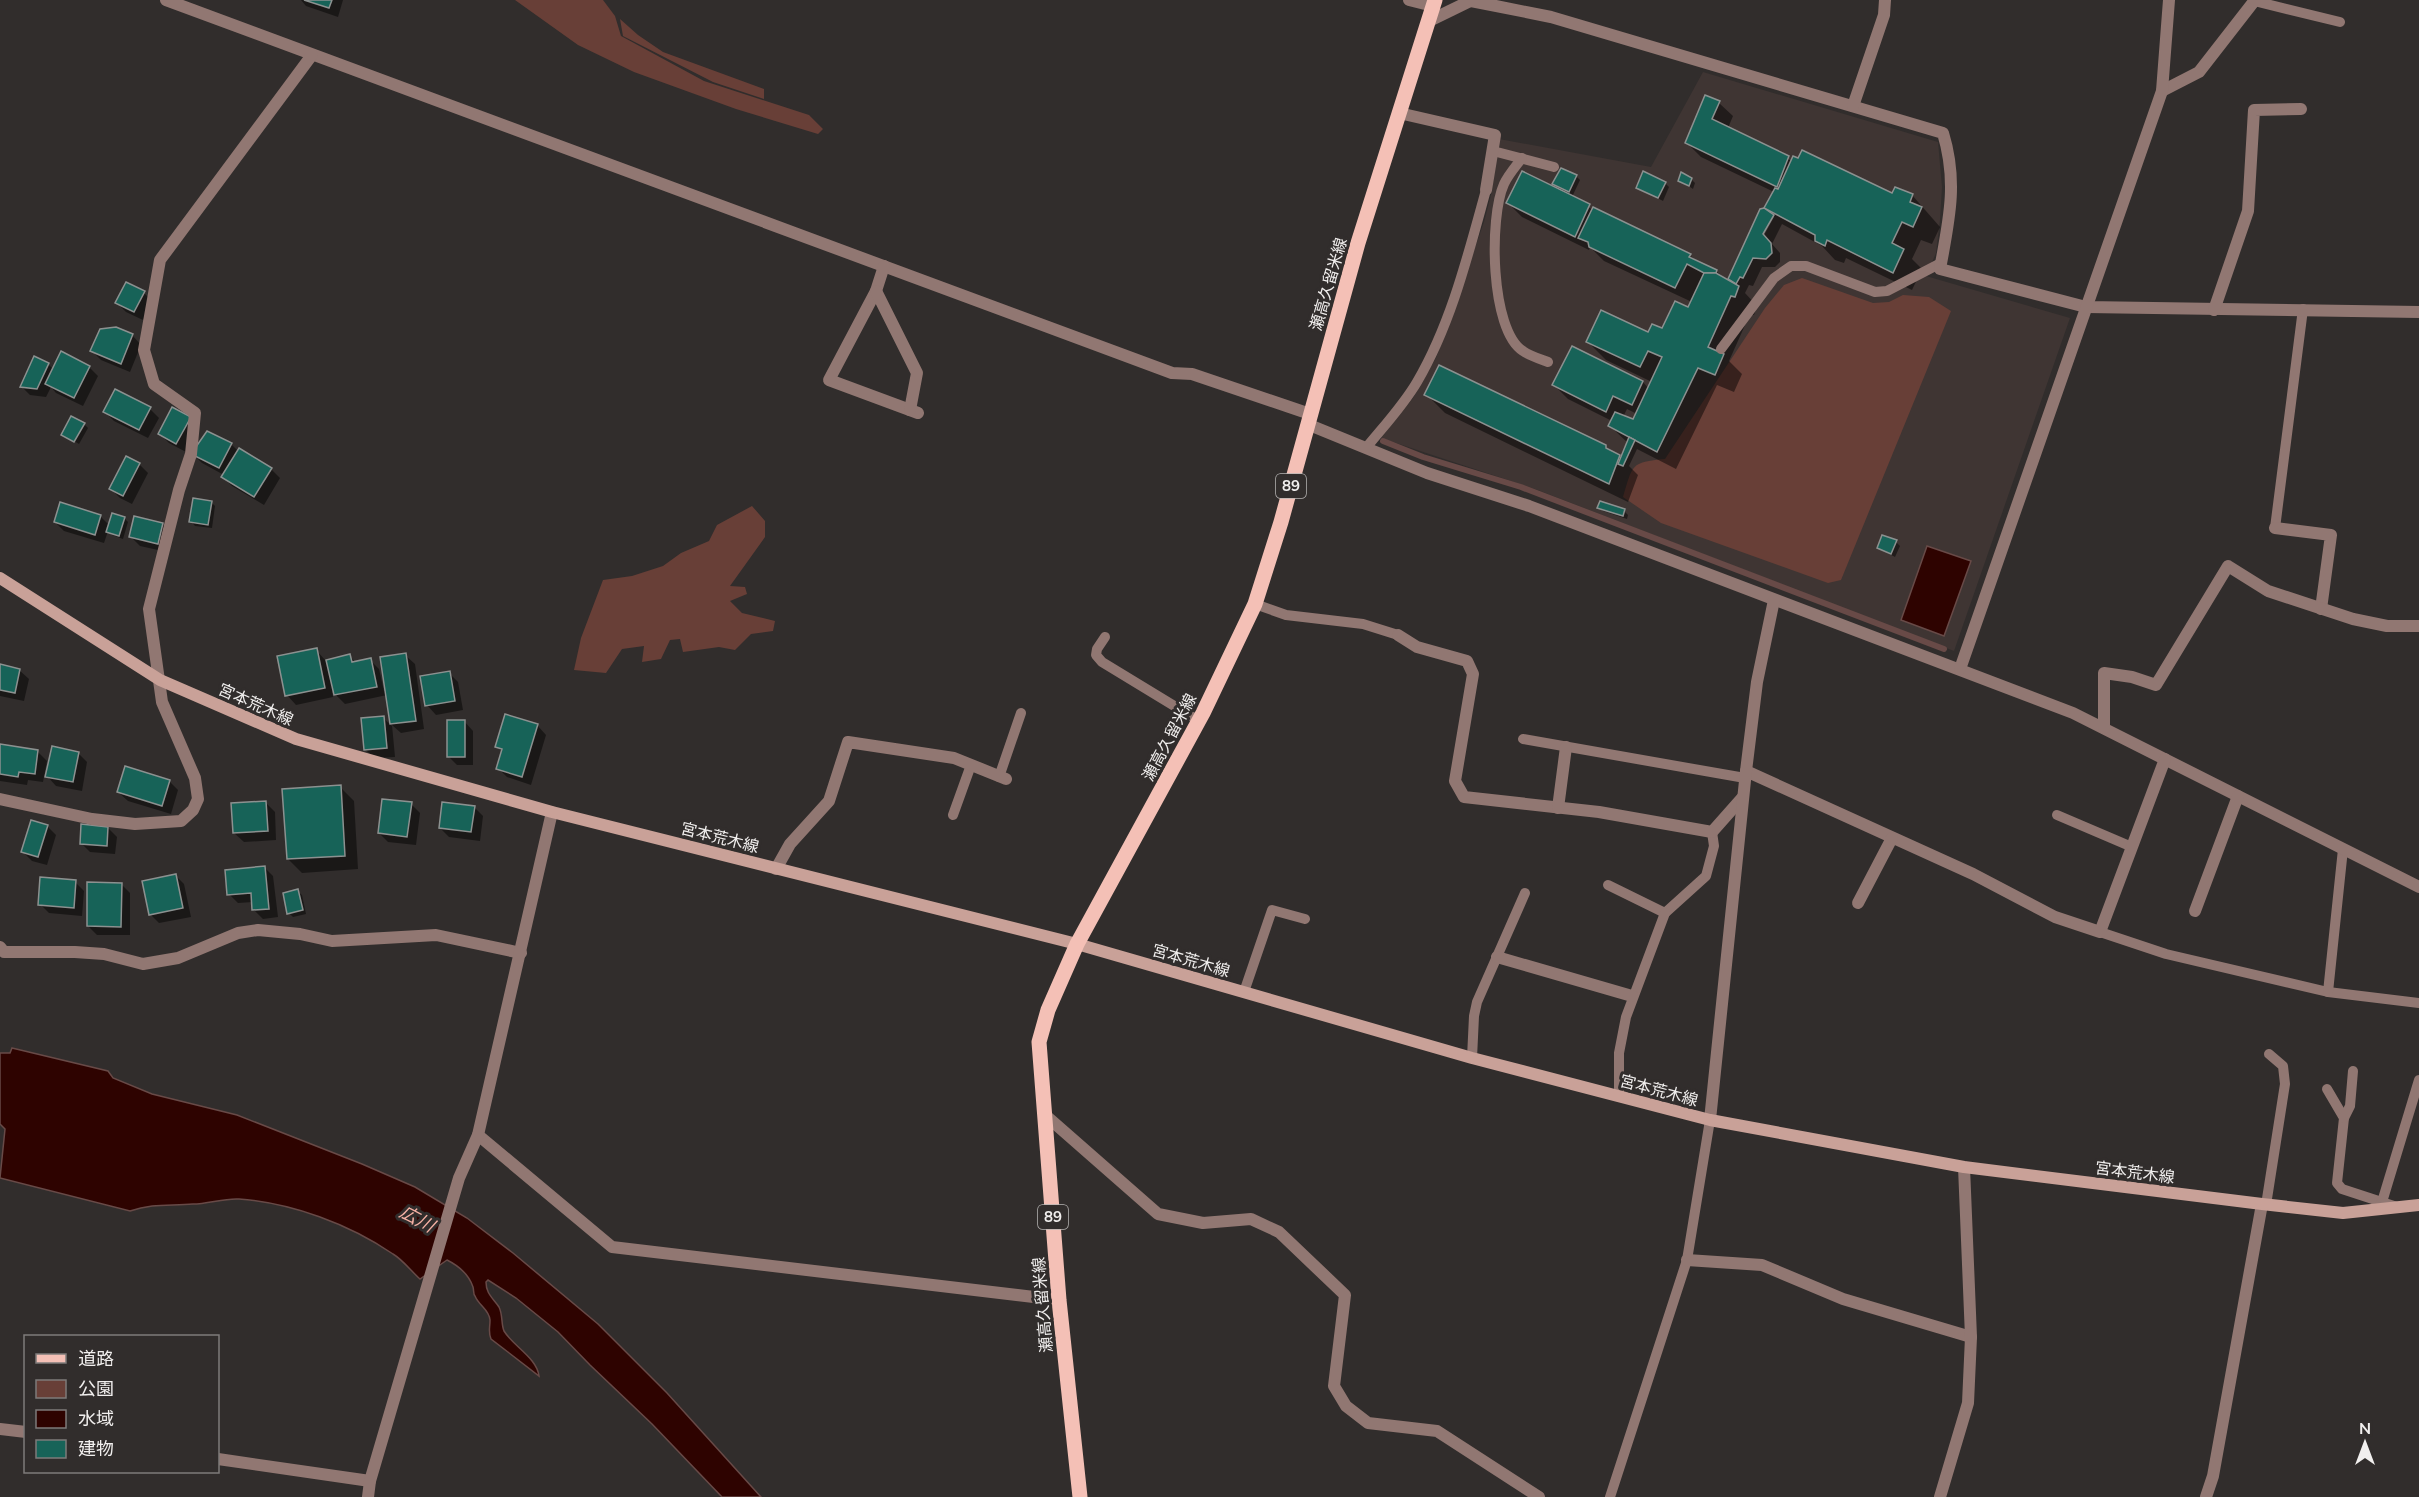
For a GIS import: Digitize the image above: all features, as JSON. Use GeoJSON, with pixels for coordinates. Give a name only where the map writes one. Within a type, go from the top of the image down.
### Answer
{"type":"FeatureCollection","features":[{"type":"Feature","properties":{"kind":"main road","name":"瀬高久留米線"},"geometry":{"type":"LineString","coordinates":[[1080,1497],[1059,1300],[1038,1042],[1048,1010],[1077,944],[1198,721],[1255,604],[1281,522],[1358,243],[1432,9]]}},
{"type":"Feature","properties":{"kind":"main road","name":"宮本荒木線"},"geometry":{"type":"LineString","coordinates":[[0,578],[160,680],[296,739],[552,812],[1077,944],[1472,1058],[1710,1120],[1964,1167],[2264,1205],[2343,1214],[2379,1207],[2402,1209],[2419,1206]]}},
{"type":"Feature","properties":{"kind":"street"},"geometry":{"type":"LineString","coordinates":[[166,0],[1172,372],[1192,374],[1308,419],[1365,448],[1427,473],[1529,506],[2073,713],[2419,887]]}},
{"type":"Feature","properties":{"kind":"street"},"geometry":{"type":"LineString","coordinates":[[1409,0],[1432,9],[1471,0],[1551,17],[1943,133],[1949,153],[1952,204],[1940,269],[2086,307],[2419,312]]}},
{"type":"Feature","properties":{"kind":"street"},"geometry":{"type":"LineString","coordinates":[[1853,106],[1884,15],[1885,0]]}},
{"type":"Feature","properties":{"kind":"street"},"geometry":{"type":"LineString","coordinates":[[1960,669],[2162,91],[2169,0]]}},
{"type":"Feature","properties":{"kind":"street"},"geometry":{"type":"LineString","coordinates":[[2162,91],[2199,72],[2254,1]]}},
{"type":"Feature","properties":{"kind":"street"},"geometry":{"type":"LineString","coordinates":[[0,799],[92,819],[135,824],[181,821],[193,810],[198,799],[195,778],[162,702],[149,609],[179,490],[191,454],[195,413],[154,384],[144,350],[160,260],[312,55]]}},
{"type":"Feature","properties":{"kind":"street"},"geometry":{"type":"LineString","coordinates":[[2214,310],[2248,211],[2254,110],[2301,109]]}},
{"type":"Feature","properties":{"kind":"street"},"geometry":{"type":"LineString","coordinates":[[1399,113],[1495,135],[1486,190]]}},
{"type":"Feature","properties":{"kind":"street"},"geometry":{"type":"LineString","coordinates":[[876,291],[917,373],[914,411],[829,380],[876,291],[884,266]]}},
{"type":"Feature","properties":{"kind":"street"},"geometry":{"type":"LineString","coordinates":[[2275,528],[2331,535],[2321,609]]}},
{"type":"Feature","properties":{"kind":"street"},"geometry":{"type":"LineString","coordinates":[[2104,728],[2104,673],[2132,677],[2156,685],[2228,566],[2268,591],[2321,609],[2387,626],[2419,626]]}},
{"type":"Feature","properties":{"kind":"street"},"geometry":{"type":"LineString","coordinates":[[1710,1120],[1756,682],[1774,600]]}},
{"type":"Feature","properties":{"kind":"street"},"geometry":{"type":"LineString","coordinates":[[1398,635],[1417,647],[1467,661],[1473,674],[1455,781],[1464,797],[1599,812],[1712,832],[1743,797]]}},
{"type":"Feature","properties":{"kind":"street"},"geometry":{"type":"LineString","coordinates":[[777,869],[790,844],[829,801],[848,742],[954,758],[1003,778]]}},
{"type":"Feature","properties":{"kind":"street"},"geometry":{"type":"LineString","coordinates":[[1558,808],[1566,747]]}},
{"type":"Feature","properties":{"kind":"street"},"geometry":{"type":"LineString","coordinates":[[1745,774],[1973,874],[2055,917],[2100,932],[2165,759]]}},
{"type":"Feature","properties":{"kind":"street"},"geometry":{"type":"LineString","coordinates":[[2194,911],[2238,796]]}},
{"type":"Feature","properties":{"kind":"street"},"geometry":{"type":"LineString","coordinates":[[368,1497],[370,1480],[459,1178],[478,1135],[552,812]]}},
{"type":"Feature","properties":{"kind":"street"},"geometry":{"type":"LineString","coordinates":[[1858,903],[1893,838]]}},
{"type":"Feature","properties":{"kind":"street"},"geometry":{"type":"LineString","coordinates":[[0,947],[4,952],[104,954],[143,964],[178,958],[238,933],[258,930],[300,934],[332,941],[436,935],[521,952]]}},
{"type":"Feature","properties":{"kind":"street"},"geometry":{"type":"LineString","coordinates":[[1497,957],[1632,996]]}},
{"type":"Feature","properties":{"kind":"street"},"geometry":{"type":"LineString","coordinates":[[1044,1114],[1158,1214],[1203,1223],[1251,1219],[1279,1232],[1345,1295],[1334,1386],[1346,1406],[1368,1423],[1437,1431],[1539,1497]]}},
{"type":"Feature","properties":{"kind":"street"},"geometry":{"type":"LineString","coordinates":[[478,1135],[612,1247],[1059,1300]]}},
{"type":"Feature","properties":{"kind":"street"},"geometry":{"type":"LineString","coordinates":[[1940,1497],[1968,1403],[1971,1337],[1964,1167]]}},
{"type":"Feature","properties":{"kind":"street"},"geometry":{"type":"LineString","coordinates":[[2206,1497],[2213,1476],[2264,1205]]}},
{"type":"Feature","properties":{"kind":"street"},"geometry":{"type":"LineString","coordinates":[[1687,1260],[1762,1265],[1843,1299],[1971,1337]]}},
{"type":"Feature","properties":{"kind":"street"},"geometry":{"type":"LineString","coordinates":[[0,1429],[24,1432]]}},
{"type":"Feature","properties":{"kind":"street"},"geometry":{"type":"LineString","coordinates":[[219,1459],[370,1480]]}},
{"type":"Feature","properties":{"kind":"lane"},"geometry":{"type":"LineString","coordinates":[[2254,1],[2340,22]]}},
{"type":"Feature","properties":{"kind":"lane"},"geometry":{"type":"LineString","coordinates":[[1493,151],[1554,167]]}},
{"type":"Feature","properties":{"kind":"lane"},"geometry":{"type":"LineString","coordinates":[[1522,158],[1503,184],[1495,226],[1496,287],[1504,325],[1521,351],[1548,363]]}},
{"type":"Feature","properties":{"kind":"lane"},"geometry":{"type":"LineString","coordinates":[[1365,448],[1408,397],[1432,355],[1469,252],[1486,190]]}},
{"type":"Feature","properties":{"kind":"lane"},"geometry":{"type":"LineString","coordinates":[[1721,349],[1774,278],[1791,266],[1806,266],[1875,292],[1887,291],[1941,263]]}},
{"type":"Feature","properties":{"kind":"lane"},"geometry":{"type":"LineString","coordinates":[[2275,528],[2303,309]]}},
{"type":"Feature","properties":{"kind":"lane"},"geometry":{"type":"LineString","coordinates":[[1255,604],[1286,615],[1363,624],[1398,635]]}},
{"type":"Feature","properties":{"kind":"lane"},"geometry":{"type":"LineString","coordinates":[[1105,637],[1096,655],[1102,662],[1198,721]]}},
{"type":"Feature","properties":{"kind":"lane"},"geometry":{"type":"LineString","coordinates":[[1003,778],[1021,713]]}},
{"type":"Feature","properties":{"kind":"lane"},"geometry":{"type":"LineString","coordinates":[[1523,739],[1745,774]]}},
{"type":"Feature","properties":{"kind":"lane"},"geometry":{"type":"LineString","coordinates":[[953,815],[971,765]]}},
{"type":"Feature","properties":{"kind":"lane"},"geometry":{"type":"LineString","coordinates":[[2057,814],[2132,847]]}},
{"type":"Feature","properties":{"kind":"lane"},"geometry":{"type":"LineString","coordinates":[[1618,1096],[1618,1053],[1632,996],[1665,913],[1706,876],[1714,846],[1712,832]]}},
{"type":"Feature","properties":{"kind":"lane"},"geometry":{"type":"LineString","coordinates":[[2328,992],[2343,849]]}},
{"type":"Feature","properties":{"kind":"lane"},"geometry":{"type":"LineString","coordinates":[[1608,885],[1665,913]]}},
{"type":"Feature","properties":{"kind":"lane"},"geometry":{"type":"LineString","coordinates":[[1472,1058],[1477,1002],[1525,892]]}},
{"type":"Feature","properties":{"kind":"lane"},"geometry":{"type":"LineString","coordinates":[[1244,992],[1272,910],[1305,920]]}},
{"type":"Feature","properties":{"kind":"lane"},"geometry":{"type":"LineString","coordinates":[[2100,932],[2166,954],[2328,992],[2419,1003]]}},
{"type":"Feature","properties":{"kind":"lane"},"geometry":{"type":"LineString","coordinates":[[2264,1205],[2285,1084],[2283,1066],[2269,1054]]}},
{"type":"Feature","properties":{"kind":"lane"},"geometry":{"type":"LineString","coordinates":[[2352,1071],[2350,1106],[2344,1118],[2337,1183],[2342,1189],[2379,1207],[2419,1080]]}},
{"type":"Feature","properties":{"kind":"lane"},"geometry":{"type":"LineString","coordinates":[[2327,1089],[2344,1118]]}},
{"type":"Feature","properties":{"kind":"lane"},"geometry":{"type":"LineString","coordinates":[[1610,1497],[1687,1260],[1710,1120]]}},
{"type":"Feature","properties":{"kind":"shaded area"},"geometry":{"type":"Polygon","coordinates":[[[1703,72],[1938,142],[1942,187],[1940,220],[1936,253],[1926,276],[2070,318],[1954,651],[1535,489],[1381,438],[1413,398],[1436,358],[1484,222],[1492,191],[1499,139],[1651,167],[1703,72]]]}},
{"type":"Feature","properties":{"kind":"green space"},"geometry":{"type":"Polygon","coordinates":[[[515,0],[603,0],[615,16],[621,36],[704,81],[809,115],[823,129],[818,134],[736,109],[634,72],[578,45],[515,0]]]}},
{"type":"Feature","properties":{"kind":"green space"},"geometry":{"type":"Polygon","coordinates":[[[620,19],[663,52],[764,89],[764,99],[713,82],[623,36],[620,19]]]}},
{"type":"Feature","properties":{"kind":"green space"},"geometry":{"type":"Polygon","coordinates":[[[1802,278],[1873,303],[1889,302],[1903,295],[1929,297],[1951,311],[1841,580],[1828,583],[1661,523],[1623,497],[1631,472],[1635,467],[1645,462],[1665,459],[1765,308],[1784,285],[1802,278]]]}},
{"type":"Feature","properties":{"kind":"green space"},"geometry":{"type":"Polygon","coordinates":[[[752,506],[765,521],[765,537],[730,586],[745,587],[747,594],[730,601],[742,613],[775,621],[773,631],[751,634],[735,650],[719,647],[683,652],[680,639],[670,640],[661,659],[642,662],[644,646],[622,649],[606,673],[574,670],[581,638],[603,580],[632,576],[663,566],[681,553],[709,541],[717,525],[752,506]]]}},
{"type":"Feature","properties":{"kind":"water"},"geometry":{"type":"Polygon","coordinates":[[[1927,546],[1971,561],[1944,636],[1901,620],[1927,546]]]}},
{"type":"Feature","properties":{"kind":"water","name":"広川"},"geometry":{"type":"Polygon","coordinates":[[[12,1048],[108,1071],[113,1078],[152,1094],[237,1115],[415,1187],[467,1218],[598,1324],[667,1393],[761,1497],[722,1497],[652,1424],[558,1332],[516,1298],[488,1280],[487,1290],[499,1307],[504,1331],[534,1363],[539,1376],[491,1339],[489,1316],[474,1295],[469,1279],[463,1271],[447,1260],[420,1279],[397,1256],[358,1233],[299,1210],[259,1201],[228,1199],[199,1204],[154,1206],[130,1211],[0,1178],[5,1129],[0,1124],[0,1053],[10,1053],[12,1048]]]}},
{"type":"Feature","properties":{"kind":"building"},"geometry":{"type":"Polygon","coordinates":[[[304,0],[332,0],[329,8],[304,0]]]}},
{"type":"Feature","properties":{"kind":"building"},"geometry":{"type":"Polygon","coordinates":[[[1705,95],[1720,101],[1712,119],[1789,156],[1777,187],[1685,143],[1705,95]]]}},
{"type":"Feature","properties":{"kind":"building"},"geometry":{"type":"Polygon","coordinates":[[[1802,150],[1892,193],[1895,187],[1913,194],[1910,202],[1922,207],[1913,227],[1902,222],[1892,243],[1904,249],[1893,273],[1827,240],[1825,246],[1815,241],[1815,235],[1764,208],[1775,188],[1778,189],[1793,156],[1798,158],[1802,150]]]}},
{"type":"Feature","properties":{"kind":"building"},"geometry":{"type":"Polygon","coordinates":[[[1561,168],[1577,175],[1569,192],[1552,184],[1561,168]]]}},
{"type":"Feature","properties":{"kind":"building"},"geometry":{"type":"Polygon","coordinates":[[[1522,171],[1590,204],[1575,237],[1506,203],[1522,171]]]}},
{"type":"Feature","properties":{"kind":"building"},"geometry":{"type":"Polygon","coordinates":[[[1643,171],[1666,182],[1658,198],[1636,188],[1643,171]]]}},
{"type":"Feature","properties":{"kind":"building"},"geometry":{"type":"Polygon","coordinates":[[[1681,172],[1692,178],[1689,186],[1678,181],[1681,172]]]}},
{"type":"Feature","properties":{"kind":"building"},"geometry":{"type":"Polygon","coordinates":[[[1593,207],[1691,254],[1689,257],[1717,270],[1716,273],[1704,273],[1687,264],[1675,288],[1589,247],[1588,242],[1578,238],[1593,207]]]}},
{"type":"Feature","properties":{"kind":"building"},"geometry":{"type":"Polygon","coordinates":[[[1764,208],[1774,215],[1763,234],[1771,243],[1772,253],[1766,259],[1753,258],[1743,278],[1740,277],[1736,284],[1728,279],[1760,209],[1764,208]]]}},
{"type":"Feature","properties":{"kind":"building"},"geometry":{"type":"Polygon","coordinates":[[[1704,273],[1716,273],[1739,286],[1735,297],[1731,296],[1708,347],[1724,354],[1715,375],[1698,368],[1657,452],[1608,426],[1615,412],[1633,419],[1662,357],[1648,351],[1640,367],[1586,342],[1601,310],[1648,332],[1652,324],[1662,328],[1675,301],[1688,307],[1704,273]]]}},
{"type":"Feature","properties":{"kind":"building"},"geometry":{"type":"Polygon","coordinates":[[[126,282],[145,291],[134,312],[115,303],[126,282]]]}},
{"type":"Feature","properties":{"kind":"building"},"geometry":{"type":"Polygon","coordinates":[[[116,327],[133,334],[121,364],[90,351],[100,329],[116,327]]]}},
{"type":"Feature","properties":{"kind":"building"},"geometry":{"type":"Polygon","coordinates":[[[1572,346],[1643,381],[1632,405],[1613,396],[1606,412],[1552,385],[1572,346]]]}},
{"type":"Feature","properties":{"kind":"building"},"geometry":{"type":"Polygon","coordinates":[[[61,351],[90,366],[74,398],[45,384],[61,351]]]}},
{"type":"Feature","properties":{"kind":"building"},"geometry":{"type":"Polygon","coordinates":[[[34,356],[49,363],[37,389],[20,387],[34,356]]]}},
{"type":"Feature","properties":{"kind":"building"},"geometry":{"type":"Polygon","coordinates":[[[1439,365],[1606,445],[1606,448],[1620,455],[1609,484],[1424,395],[1439,365]]]}},
{"type":"Feature","properties":{"kind":"building"},"geometry":{"type":"Polygon","coordinates":[[[115,389],[151,407],[139,430],[103,412],[115,389]]]}},
{"type":"Feature","properties":{"kind":"building"},"geometry":{"type":"Polygon","coordinates":[[[172,407],[191,417],[176,444],[158,434],[172,407]]]}},
{"type":"Feature","properties":{"kind":"building"},"geometry":{"type":"Polygon","coordinates":[[[71,416],[85,423],[74,442],[61,435],[71,416]]]}},
{"type":"Feature","properties":{"kind":"building"},"geometry":{"type":"Polygon","coordinates":[[[207,431],[232,443],[219,468],[191,454],[207,431]]]}},
{"type":"Feature","properties":{"kind":"building"},"geometry":{"type":"Polygon","coordinates":[[[1629,437],[1635,440],[1623,466],[1618,464],[1629,437]]]}},
{"type":"Feature","properties":{"kind":"building"},"geometry":{"type":"Polygon","coordinates":[[[239,448],[272,468],[254,497],[221,477],[239,448]]]}},
{"type":"Feature","properties":{"kind":"building"},"geometry":{"type":"Polygon","coordinates":[[[126,456],[140,463],[123,496],[109,489],[126,456]]]}},
{"type":"Feature","properties":{"kind":"building"},"geometry":{"type":"Polygon","coordinates":[[[193,498],[212,501],[208,525],[189,522],[193,498]]]}},
{"type":"Feature","properties":{"kind":"building"},"geometry":{"type":"Polygon","coordinates":[[[1600,501],[1625,509],[1623,516],[1597,508],[1600,501]]]}},
{"type":"Feature","properties":{"kind":"building"},"geometry":{"type":"Polygon","coordinates":[[[60,502],[101,515],[95,535],[54,522],[60,502]]]}},
{"type":"Feature","properties":{"kind":"building"},"geometry":{"type":"Polygon","coordinates":[[[112,513],[125,517],[119,536],[106,532],[112,513]]]}},
{"type":"Feature","properties":{"kind":"building"},"geometry":{"type":"Polygon","coordinates":[[[134,516],[163,523],[158,544],[129,537],[134,516]]]}},
{"type":"Feature","properties":{"kind":"building"},"geometry":{"type":"Polygon","coordinates":[[[1882,535],[1897,540],[1891,554],[1877,548],[1882,535]]]}},
{"type":"Feature","properties":{"kind":"building"},"geometry":{"type":"Polygon","coordinates":[[[317,648],[325,688],[285,696],[277,656],[317,648]]]}},
{"type":"Feature","properties":{"kind":"building"},"geometry":{"type":"Polygon","coordinates":[[[406,653],[416,721],[390,724],[380,657],[406,653]]]}},
{"type":"Feature","properties":{"kind":"building"},"geometry":{"type":"Polygon","coordinates":[[[350,654],[352,662],[371,658],[377,687],[334,695],[326,660],[350,654]]]}},
{"type":"Feature","properties":{"kind":"building"},"geometry":{"type":"Polygon","coordinates":[[[0,664],[20,669],[15,693],[0,690],[0,664]]]}},
{"type":"Feature","properties":{"kind":"building"},"geometry":{"type":"Polygon","coordinates":[[[450,671],[455,701],[425,706],[420,676],[450,671]]]}},
{"type":"Feature","properties":{"kind":"building"},"geometry":{"type":"Polygon","coordinates":[[[505,714],[538,724],[522,777],[496,769],[502,749],[495,747],[505,714]]]}},
{"type":"Feature","properties":{"kind":"building"},"geometry":{"type":"Polygon","coordinates":[[[384,716],[387,748],[364,750],[361,718],[384,716]]]}},
{"type":"Feature","properties":{"kind":"building"},"geometry":{"type":"Polygon","coordinates":[[[447,720],[465,720],[465,757],[447,757],[447,720]]]}},
{"type":"Feature","properties":{"kind":"building"},"geometry":{"type":"Polygon","coordinates":[[[0,744],[38,750],[35,774],[19,772],[18,777],[0,774],[0,744]]]}},
{"type":"Feature","properties":{"kind":"building"},"geometry":{"type":"Polygon","coordinates":[[[52,746],[79,752],[73,782],[45,777],[52,746]]]}},
{"type":"Feature","properties":{"kind":"building"},"geometry":{"type":"Polygon","coordinates":[[[125,766],[170,780],[162,806],[117,792],[125,766]]]}},
{"type":"Feature","properties":{"kind":"building"},"geometry":{"type":"Polygon","coordinates":[[[341,785],[345,856],[287,859],[282,789],[341,785]]]}},
{"type":"Feature","properties":{"kind":"building"},"geometry":{"type":"Polygon","coordinates":[[[382,799],[412,802],[407,837],[378,833],[382,799]]]}},
{"type":"Feature","properties":{"kind":"building"},"geometry":{"type":"Polygon","coordinates":[[[266,801],[268,831],[233,833],[231,803],[266,801]]]}},
{"type":"Feature","properties":{"kind":"building"},"geometry":{"type":"Polygon","coordinates":[[[442,802],[475,806],[471,832],[439,828],[442,802]]]}},
{"type":"Feature","properties":{"kind":"building"},"geometry":{"type":"Polygon","coordinates":[[[31,820],[48,825],[38,857],[21,852],[31,820]]]}},
{"type":"Feature","properties":{"kind":"building"},"geometry":{"type":"Polygon","coordinates":[[[81,824],[108,827],[107,846],[80,844],[81,824]]]}},
{"type":"Feature","properties":{"kind":"building"},"geometry":{"type":"Polygon","coordinates":[[[265,866],[269,909],[252,910],[251,893],[227,895],[225,870],[265,866]]]}},
{"type":"Feature","properties":{"kind":"building"},"geometry":{"type":"Polygon","coordinates":[[[176,874],[183,908],[149,915],[142,881],[176,874]]]}},
{"type":"Feature","properties":{"kind":"building"},"geometry":{"type":"Polygon","coordinates":[[[40,877],[76,880],[74,908],[38,905],[40,877]]]}},
{"type":"Feature","properties":{"kind":"building"},"geometry":{"type":"Polygon","coordinates":[[[87,882],[122,883],[121,927],[87,926],[87,882]]]}},
{"type":"Feature","properties":{"kind":"building"},"geometry":{"type":"Polygon","coordinates":[[[298,889],[303,910],[287,914],[283,893],[298,889]]]}},
{"type":"Feature","properties":{"kind":"waterway"},"geometry":{"type":"LineString","coordinates":[[1383,441],[1423,457],[1521,487],[1944,649]]}}]}
